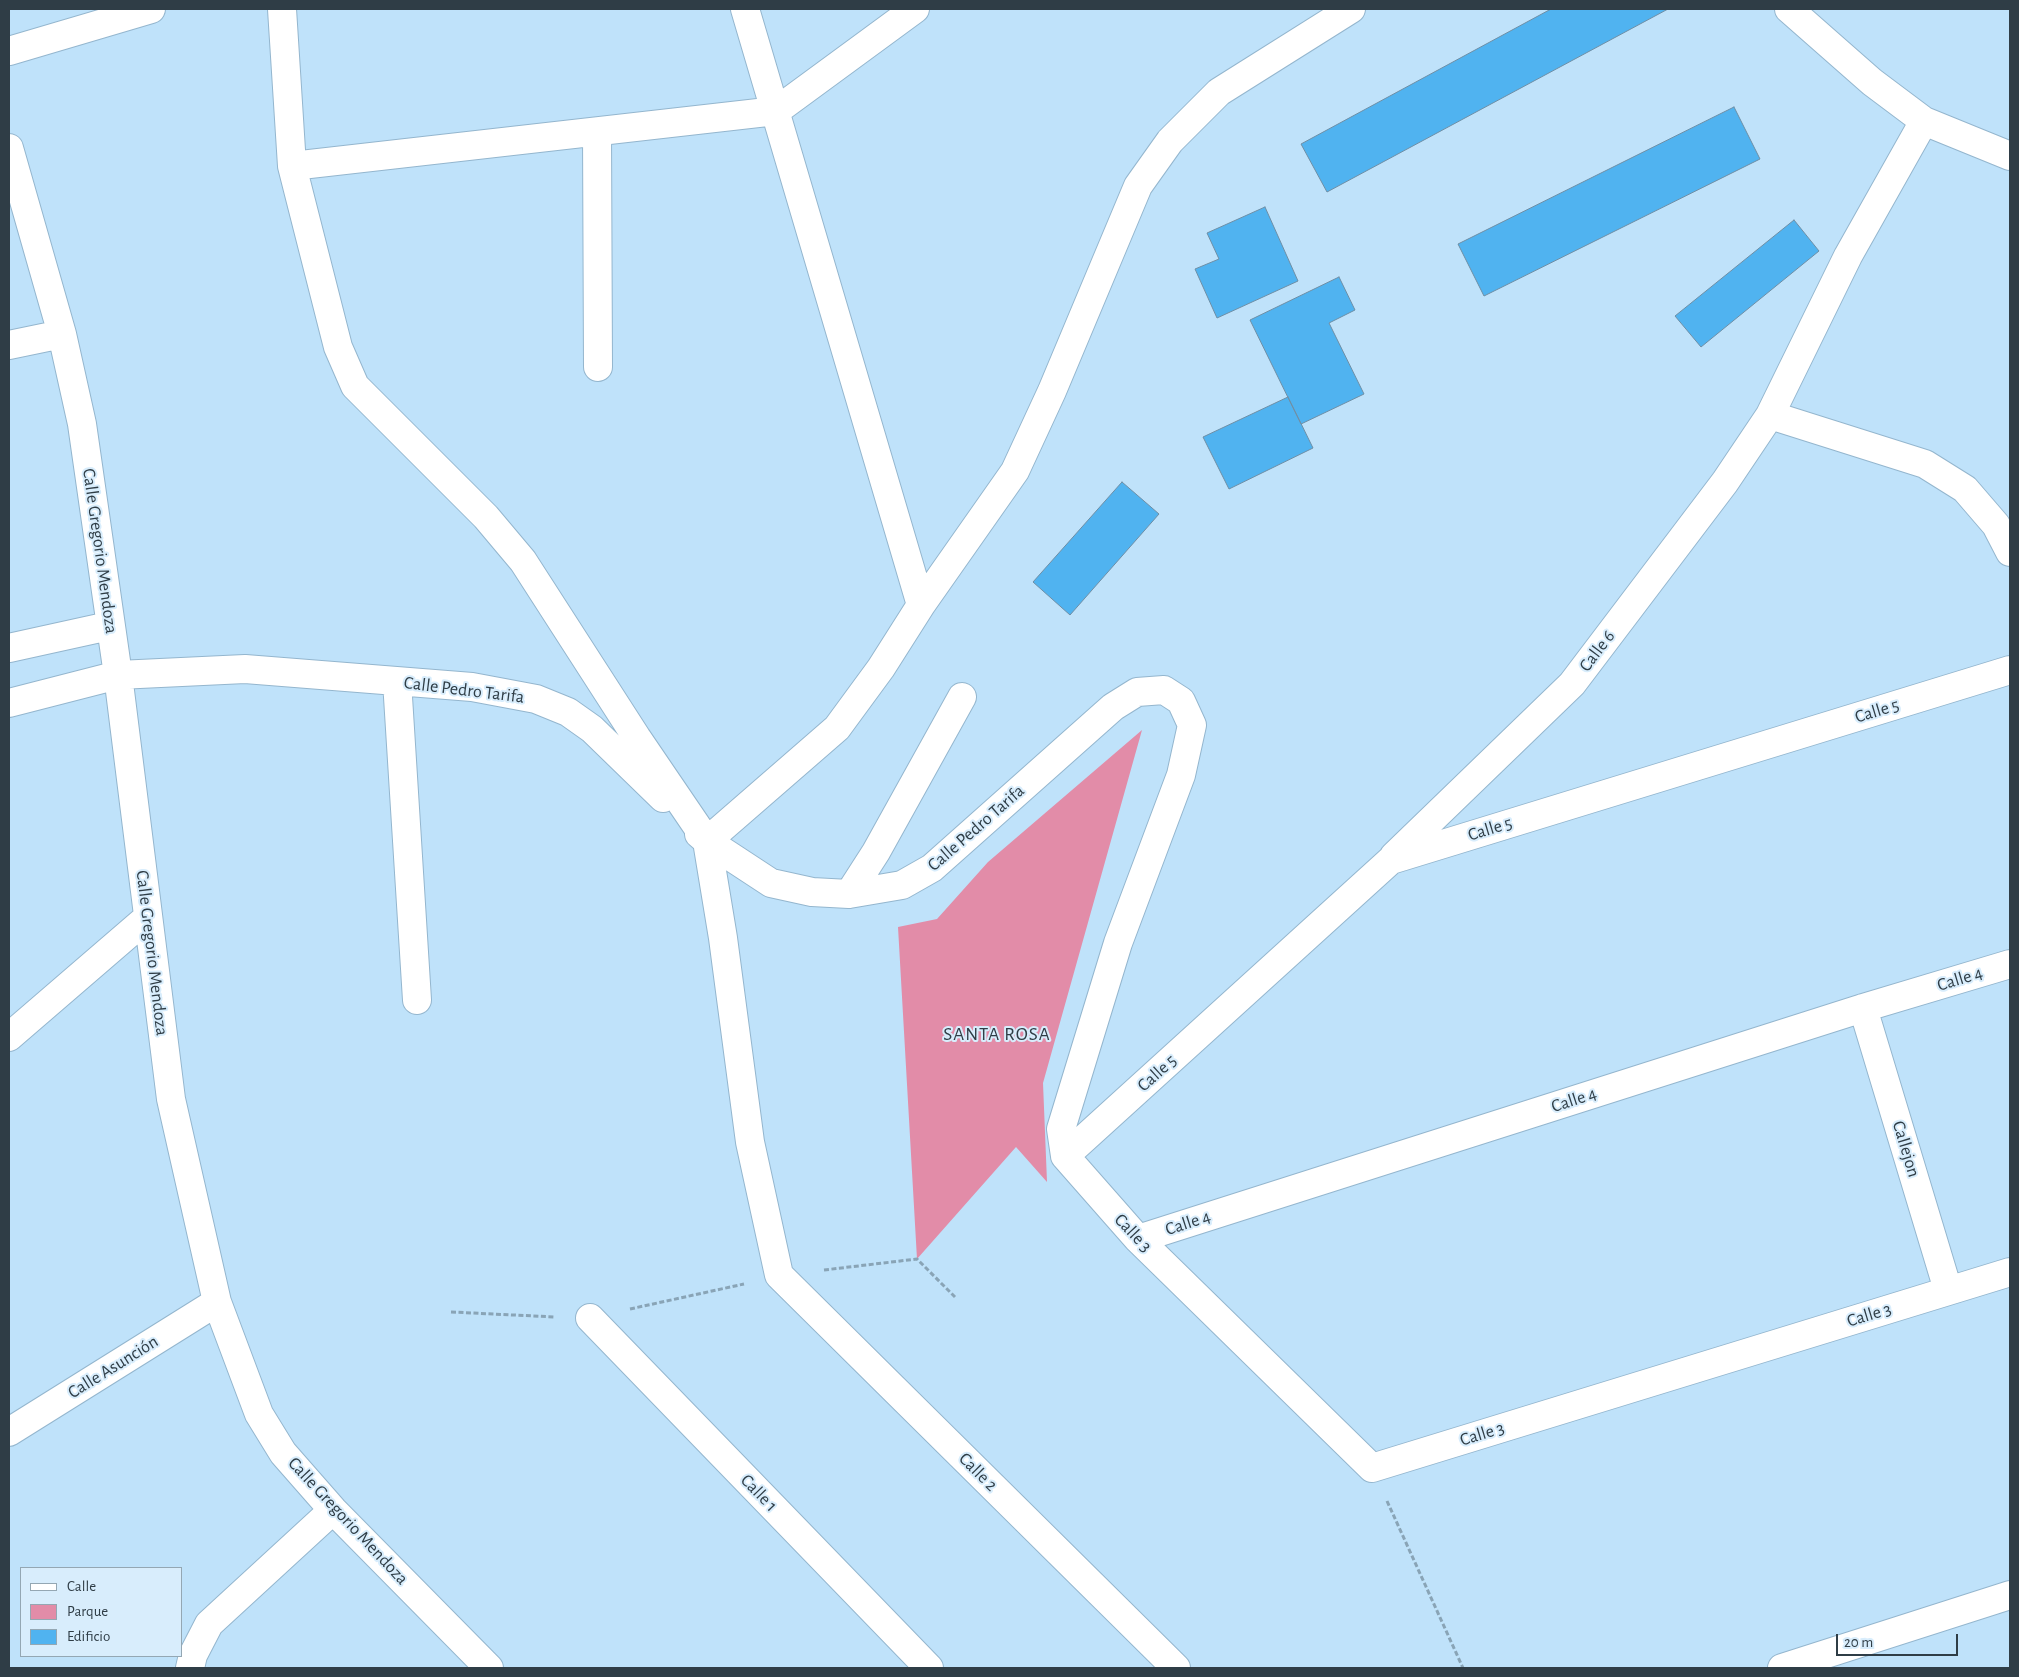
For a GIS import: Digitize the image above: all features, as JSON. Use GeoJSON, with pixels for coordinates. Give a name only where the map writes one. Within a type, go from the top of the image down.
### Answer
{"type":"FeatureCollection","features":[{"type":"Feature","properties":{"kind":"street"},"geometry":{"type":"LineString","coordinates":[[9,50],[151,9]]}},
{"type":"Feature","properties":{"kind":"street"},"geometry":{"type":"LineString","coordinates":[[282,9],[292,166],[338,347],[355,386],[486,516],[523,561],[637,738],[707,841],[723,938],[750,1142],[779,1276]]}},
{"type":"Feature","properties":{"kind":"street"},"geometry":{"type":"LineString","coordinates":[[745,9],[921,606]]}},
{"type":"Feature","properties":{"kind":"street"},"geometry":{"type":"LineString","coordinates":[[292,166],[776,111],[915,9]]}},
{"type":"Feature","properties":{"kind":"street"},"geometry":{"type":"LineString","coordinates":[[707,841],[837,728],[881,668],[921,606],[1016,471],[1052,391],[1138,186],[1170,141],[1219,92],[1351,9]]}},
{"type":"Feature","properties":{"kind":"street"},"geometry":{"type":"LineString","coordinates":[[1789,9],[1872,82],[1924,121],[2010,156]]}},
{"type":"Feature","properties":{"kind":"street","name":"Calle 6"},"geometry":{"type":"LineString","coordinates":[[1391,860],[1572,684],[1725,482],[1770,415],[1848,256],[1924,121]]}},
{"type":"Feature","properties":{"kind":"street"},"geometry":{"type":"LineString","coordinates":[[597,132],[598,367]]}},
{"type":"Feature","properties":{"kind":"street","name":"Calle Gregorio Mendoza"},"geometry":{"type":"LineString","coordinates":[[9,148],[62,334],[82,424],[118,675],[171,1099],[217,1302],[260,1414],[283,1453],[333,1510],[489,1668]]}},
{"type":"Feature","properties":{"kind":"street"},"geometry":{"type":"LineString","coordinates":[[9,345],[62,334]]}},
{"type":"Feature","properties":{"kind":"street"},"geometry":{"type":"LineString","coordinates":[[1770,415],[1925,464],[1965,489],[1996,525],[2010,552]]}},
{"type":"Feature","properties":{"kind":"street"},"geometry":{"type":"LineString","coordinates":[[9,648],[110,626]]}},
{"type":"Feature","properties":{"kind":"street","name":"Calle Pedro Tarifa"},"geometry":{"type":"LineString","coordinates":[[9,703],[118,675],[246,670],[472,687],[536,699],[568,712],[592,729],[707,841],[771,883],[812,892],[849,894],[902,885],[932,868],[1113,707],[1136,692],[1164,690],[1181,701],[1192,725],[1181,775],[1118,943],[1061,1129],[1064,1156]]}},
{"type":"Feature","properties":{"kind":"street","name":"Calle 5"},"geometry":{"type":"LineString","coordinates":[[1064,1156],[1391,860],[2010,670]]}},
{"type":"Feature","properties":{"kind":"street"},"geometry":{"type":"LineString","coordinates":[[397,681],[417,1000]]}},
{"type":"Feature","properties":{"kind":"street"},"geometry":{"type":"LineString","coordinates":[[849,894],[876,852],[962,697]]}},
{"type":"Feature","properties":{"kind":"street"},"geometry":{"type":"LineString","coordinates":[[9,1037],[147,918]]}},
{"type":"Feature","properties":{"kind":"street","name":"Calle 4"},"geometry":{"type":"LineString","coordinates":[[1138,1239],[1863,1008],[2010,964]]}},
{"type":"Feature","properties":{"kind":"street","name":"Callejon"},"geometry":{"type":"LineString","coordinates":[[1863,1008],[1948,1290]]}},
{"type":"Feature","properties":{"kind":"street","name":"Calle 3"},"geometry":{"type":"LineString","coordinates":[[1064,1156],[1138,1239],[1372,1468],[2010,1272]]}},
{"type":"Feature","properties":{"kind":"street","name":"Calle 2"},"geometry":{"type":"LineString","coordinates":[[779,1276],[1176,1668]]}},
{"type":"Feature","properties":{"kind":"street","name":"Calle Asunción"},"geometry":{"type":"LineString","coordinates":[[9,1432],[217,1302]]}},
{"type":"Feature","properties":{"kind":"street","name":"Calle 1"},"geometry":{"type":"LineString","coordinates":[[590,1318],[929,1668]]}},
{"type":"Feature","properties":{"kind":"street"},"geometry":{"type":"LineString","coordinates":[[190,1668],[193,1655],[209,1624],[333,1510]]}},
{"type":"Feature","properties":{"kind":"street"},"geometry":{"type":"LineString","coordinates":[[1782,1668],[2010,1595]]}},
{"type":"Feature","properties":{"kind":"path"},"geometry":{"type":"LineString","coordinates":[[779,1276],[917,1259],[955,1297]]}},
{"type":"Feature","properties":{"kind":"path"},"geometry":{"type":"LineString","coordinates":[[1372,1468],[1463,1668]]}},
{"type":"Feature","properties":{"kind":"green space"},"geometry":{"type":"Polygon","coordinates":[[[1142,730],[1043,1083],[1047,1182],[1016,1147],[917,1259],[898,927],[937,919],[988,862],[1142,730]]]}},
{"type":"Feature","properties":{"kind":"building"},"geometry":{"type":"Polygon","coordinates":[[[1551,9],[1668,9],[1327,192],[1301,144],[1551,9]]]}},
{"type":"Feature","properties":{"kind":"building"},"geometry":{"type":"Polygon","coordinates":[[[1734,107],[1760,159],[1484,296],[1458,244],[1734,107]]]}},
{"type":"Feature","properties":{"kind":"building"},"geometry":{"type":"Polygon","coordinates":[[[1265,207],[1298,281],[1217,318],[1195,269],[1219,259],[1207,233],[1265,207]]]}},
{"type":"Feature","properties":{"kind":"building"},"geometry":{"type":"Polygon","coordinates":[[[1794,220],[1819,251],[1701,347],[1675,316],[1794,220]]]}},
{"type":"Feature","properties":{"kind":"building"},"geometry":{"type":"Polygon","coordinates":[[[1339,277],[1355,310],[1329,323],[1364,394],[1301,424],[1250,320],[1339,277]]]}},
{"type":"Feature","properties":{"kind":"building"},"geometry":{"type":"Polygon","coordinates":[[[1288,397],[1313,448],[1229,489],[1203,437],[1288,397]]]}},
{"type":"Feature","properties":{"kind":"building"},"geometry":{"type":"Polygon","coordinates":[[[1122,482],[1159,514],[1070,615],[1033,582],[1122,482]]]}},
{"type":"Feature","properties":{"kind":"district","name":"SANTA ROSA"},"geometry":{"type":"Point","coordinates":[997,1034]}}]}
